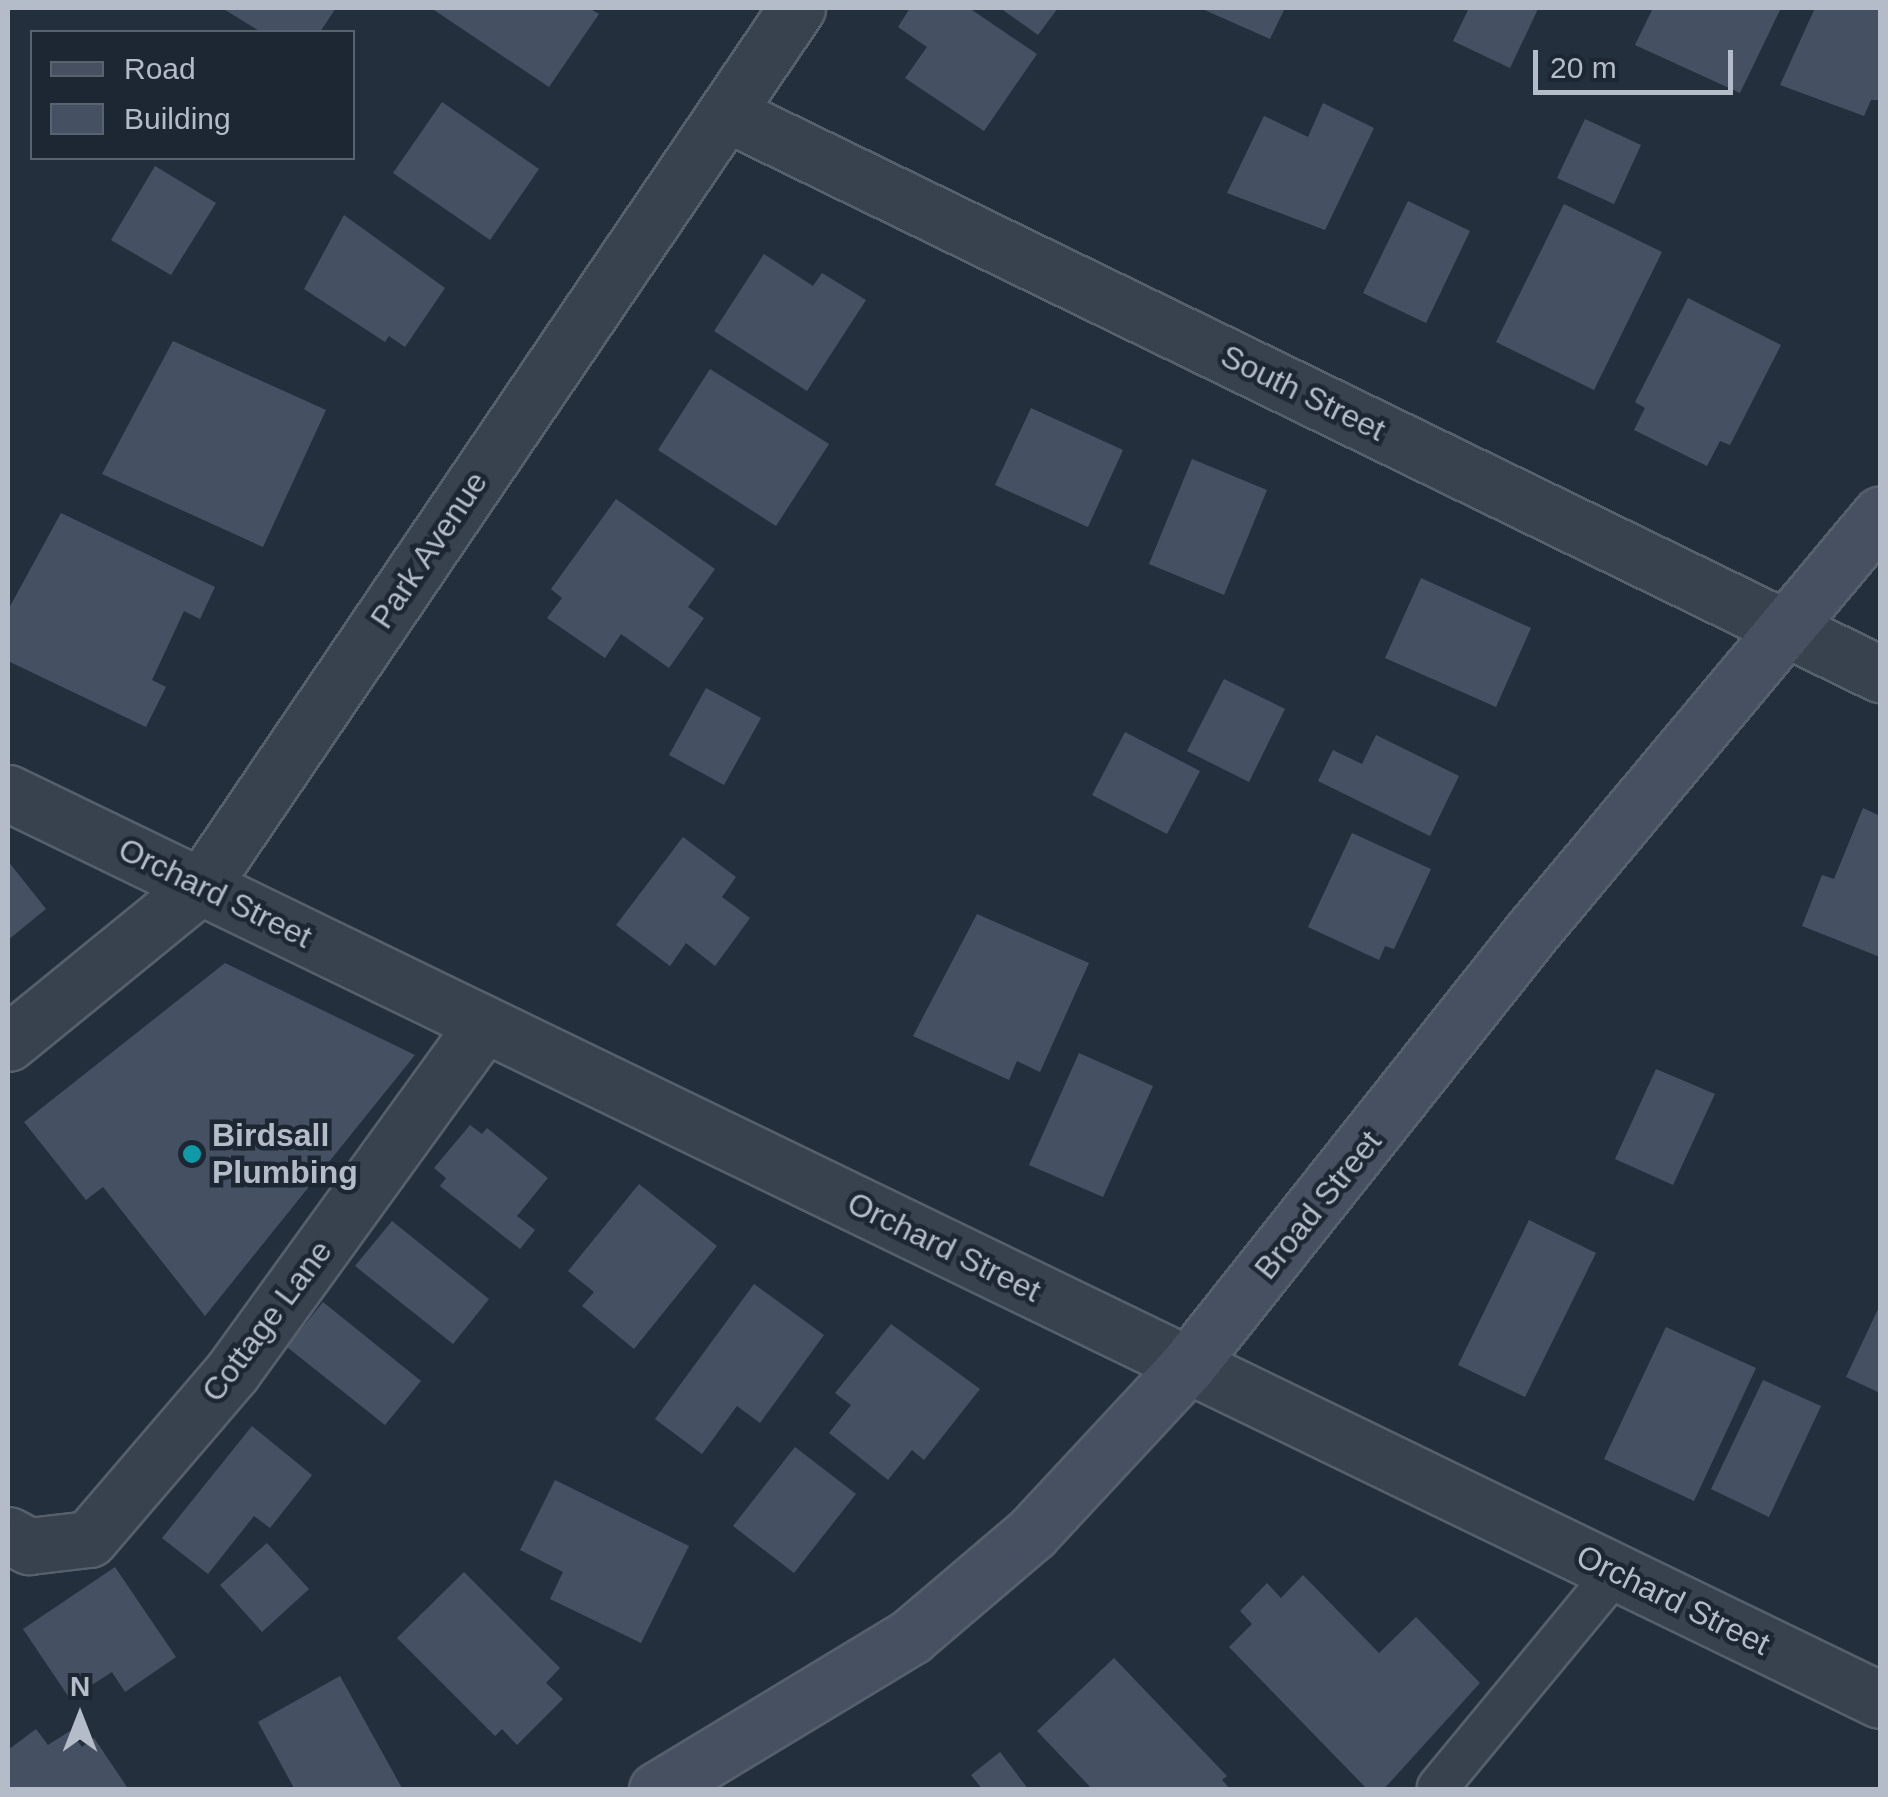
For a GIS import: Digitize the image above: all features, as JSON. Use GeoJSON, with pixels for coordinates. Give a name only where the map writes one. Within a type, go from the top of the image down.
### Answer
{"type":"FeatureCollection","features":[{"type":"Feature","properties":{"kind":"main road","name":"Broad Street"},"geometry":{"type":"LineString","coordinates":[[657,1790],[911,1636],[1032,1533],[1188,1365],[1534,929],[1880,515]]}},
{"type":"Feature","properties":{"kind":"street","name":"Park Avenue"},"geometry":{"type":"LineString","coordinates":[[8,1042],[202,885],[797,8]]}},
{"type":"Feature","properties":{"kind":"street","name":"South Street"},"geometry":{"type":"LineString","coordinates":[[726,113],[1880,674]]}},
{"type":"Feature","properties":{"kind":"street","name":"Orchard Street"},"geometry":{"type":"LineString","coordinates":[[8,793],[1880,1700]]}},
{"type":"Feature","properties":{"kind":"street","name":"Cottage Lane"},"geometry":{"type":"LineString","coordinates":[[8,1536],[28,1546],[89,1539],[232,1372],[482,1025]]}},
{"type":"Feature","properties":{"kind":"lane"},"geometry":{"type":"LineString","coordinates":[[1438,1787],[1616,1572]]}},
{"type":"Feature","properties":{"kind":"building"},"geometry":{"type":"Polygon","coordinates":[[[222,8],[336,8],[321,30],[258,30],[222,8]]]}},
{"type":"Feature","properties":{"kind":"building"},"geometry":{"type":"Polygon","coordinates":[[[431,8],[589,8],[599,14],[549,87],[431,8]]]}},
{"type":"Feature","properties":{"kind":"building"},"geometry":{"type":"Polygon","coordinates":[[[910,8],[969,8],[1037,54],[984,131],[905,78],[927,47],[898,27],[910,8]]]}},
{"type":"Feature","properties":{"kind":"building"},"geometry":{"type":"Polygon","coordinates":[[[1000,8],[1058,8],[1038,35],[1000,8]]]}},
{"type":"Feature","properties":{"kind":"building"},"geometry":{"type":"Polygon","coordinates":[[[1200,8],[1285,8],[1270,39],[1200,8]]]}},
{"type":"Feature","properties":{"kind":"building"},"geometry":{"type":"Polygon","coordinates":[[[1469,8],[1538,9],[1510,68],[1453,41],[1469,8]]]}},
{"type":"Feature","properties":{"kind":"building"},"geometry":{"type":"Polygon","coordinates":[[[1653,8],[1781,8],[1740,93],[1635,45],[1653,8]]]}},
{"type":"Feature","properties":{"kind":"building"},"geometry":{"type":"Polygon","coordinates":[[[1815,8],[1880,8],[1880,100],[1871,100],[1864,116],[1780,85],[1815,8]]]}},
{"type":"Feature","properties":{"kind":"building"},"geometry":{"type":"Polygon","coordinates":[[[442,102],[539,169],[490,240],[393,173],[442,102]]]}},
{"type":"Feature","properties":{"kind":"building"},"geometry":{"type":"Polygon","coordinates":[[[1323,103],[1374,128],[1325,230],[1227,193],[1264,116],[1308,137],[1323,103]]]}},
{"type":"Feature","properties":{"kind":"building"},"geometry":{"type":"Polygon","coordinates":[[[1585,119],[1641,145],[1614,204],[1557,178],[1585,119]]]}},
{"type":"Feature","properties":{"kind":"building"},"geometry":{"type":"Polygon","coordinates":[[[155,166],[216,203],[171,275],[111,240],[155,166]]]}},
{"type":"Feature","properties":{"kind":"building"},"geometry":{"type":"Polygon","coordinates":[[[1408,201],[1470,231],[1426,323],[1363,293],[1408,201]]]}},
{"type":"Feature","properties":{"kind":"building"},"geometry":{"type":"Polygon","coordinates":[[[1564,204],[1662,252],[1594,390],[1496,342],[1564,204]]]}},
{"type":"Feature","properties":{"kind":"building"},"geometry":{"type":"Polygon","coordinates":[[[344,215],[445,288],[405,347],[389,336],[385,342],[304,289],[344,215]]]}},
{"type":"Feature","properties":{"kind":"building"},"geometry":{"type":"Polygon","coordinates":[[[764,254],[813,286],[822,273],[866,300],[807,391],[714,331],[764,254]]]}},
{"type":"Feature","properties":{"kind":"building"},"geometry":{"type":"Polygon","coordinates":[[[1688,298],[1781,345],[1730,445],[1720,441],[1707,466],[1634,430],[1645,408],[1635,402],[1688,298]]]}},
{"type":"Feature","properties":{"kind":"building"},"geometry":{"type":"Polygon","coordinates":[[[173,341],[326,410],[263,547],[102,474],[173,341]]]}},
{"type":"Feature","properties":{"kind":"building"},"geometry":{"type":"Polygon","coordinates":[[[710,369],[829,444],[776,526],[658,450],[710,369]]]}},
{"type":"Feature","properties":{"kind":"building"},"geometry":{"type":"Polygon","coordinates":[[[1031,408],[1123,450],[1088,527],[995,485],[1031,408]]]}},
{"type":"Feature","properties":{"kind":"building"},"geometry":{"type":"Polygon","coordinates":[[[1192,459],[1267,490],[1224,595],[1149,564],[1192,459]]]}},
{"type":"Feature","properties":{"kind":"building"},"geometry":{"type":"Polygon","coordinates":[[[616,499],[715,569],[688,607],[704,618],[669,668],[621,634],[605,658],[547,618],[562,598],[551,589],[616,499]]]}},
{"type":"Feature","properties":{"kind":"building"},"geometry":{"type":"Polygon","coordinates":[[[61,513],[215,587],[200,619],[184,611],[152,680],[166,687],[146,727],[8,661],[8,610],[61,513]]]}},
{"type":"Feature","properties":{"kind":"building"},"geometry":{"type":"Polygon","coordinates":[[[1421,578],[1531,628],[1496,707],[1385,658],[1421,578]]]}},
{"type":"Feature","properties":{"kind":"building"},"geometry":{"type":"Polygon","coordinates":[[[1224,679],[1285,709],[1249,782],[1187,751],[1224,679]]]}},
{"type":"Feature","properties":{"kind":"building"},"geometry":{"type":"Polygon","coordinates":[[[706,688],[761,718],[724,785],[669,755],[706,688]]]}},
{"type":"Feature","properties":{"kind":"building"},"geometry":{"type":"Polygon","coordinates":[[[1125,732],[1200,771],[1167,834],[1092,795],[1125,732]]]}},
{"type":"Feature","properties":{"kind":"building"},"geometry":{"type":"Polygon","coordinates":[[[1376,735],[1459,776],[1430,836],[1318,781],[1333,750],[1362,764],[1376,735]]]}},
{"type":"Feature","properties":{"kind":"building"},"geometry":{"type":"Polygon","coordinates":[[[1863,808],[1880,816],[1880,957],[1802,926],[1822,875],[1834,879],[1863,808]]]}},
{"type":"Feature","properties":{"kind":"building"},"geometry":{"type":"Polygon","coordinates":[[[1352,833],[1431,869],[1394,949],[1385,946],[1379,960],[1308,927],[1352,833]]]}},
{"type":"Feature","properties":{"kind":"building"},"geometry":{"type":"Polygon","coordinates":[[[683,837],[736,877],[722,897],[750,918],[715,966],[686,943],[670,966],[616,925],[683,837]]]}},
{"type":"Feature","properties":{"kind":"building"},"geometry":{"type":"Polygon","coordinates":[[[8,861],[46,909],[8,940],[8,861]]]}},
{"type":"Feature","properties":{"kind":"building"},"geometry":{"type":"Polygon","coordinates":[[[977,914],[1089,963],[1040,1072],[1017,1061],[1009,1080],[913,1036],[977,914]]]}},
{"type":"Feature","properties":{"kind":"building","name":"Birdsall Plumbing"},"geometry":{"type":"Polygon","coordinates":[[[225,963],[415,1055],[205,1316],[103,1187],[86,1200],[24,1122],[225,963]]]}},
{"type":"Feature","properties":{"kind":"building"},"geometry":{"type":"Polygon","coordinates":[[[1079,1053],[1153,1086],[1103,1197],[1029,1165],[1079,1053]]]}},
{"type":"Feature","properties":{"kind":"building"},"geometry":{"type":"Polygon","coordinates":[[[1656,1069],[1715,1094],[1673,1185],[1615,1159],[1656,1069]]]}},
{"type":"Feature","properties":{"kind":"building"},"geometry":{"type":"Polygon","coordinates":[[[470,1125],[482,1134],[487,1128],[548,1178],[517,1216],[535,1230],[520,1249],[440,1186],[446,1178],[434,1168],[470,1125]]]}},
{"type":"Feature","properties":{"kind":"building"},"geometry":{"type":"Polygon","coordinates":[[[639,1184],[717,1246],[634,1349],[582,1306],[594,1292],[568,1271],[639,1184]]]}},
{"type":"Feature","properties":{"kind":"building"},"geometry":{"type":"Polygon","coordinates":[[[1529,1220],[1596,1253],[1525,1397],[1458,1365],[1529,1220]]]}},
{"type":"Feature","properties":{"kind":"building"},"geometry":{"type":"Polygon","coordinates":[[[392,1221],[489,1299],[453,1344],[355,1266],[392,1221]]]}},
{"type":"Feature","properties":{"kind":"building"},"geometry":{"type":"Polygon","coordinates":[[[754,1284],[824,1335],[760,1423],[737,1406],[702,1454],[655,1419],[754,1284]]]}},
{"type":"Feature","properties":{"kind":"building"},"geometry":{"type":"Polygon","coordinates":[[[323,1302],[421,1381],[385,1425],[287,1347],[323,1302]]]}},
{"type":"Feature","properties":{"kind":"building"},"geometry":{"type":"Polygon","coordinates":[[[1880,1305],[1880,1393],[1846,1377],[1880,1305]]]}},
{"type":"Feature","properties":{"kind":"building"},"geometry":{"type":"Polygon","coordinates":[[[891,1324],[980,1389],[924,1460],[912,1450],[888,1480],[829,1433],[851,1405],[835,1393],[891,1324]]]}},
{"type":"Feature","properties":{"kind":"building"},"geometry":{"type":"Polygon","coordinates":[[[1666,1327],[1756,1368],[1694,1501],[1604,1459],[1666,1327]]]}},
{"type":"Feature","properties":{"kind":"building"},"geometry":{"type":"Polygon","coordinates":[[[1763,1380],[1821,1406],[1769,1517],[1711,1489],[1763,1380]]]}},
{"type":"Feature","properties":{"kind":"building"},"geometry":{"type":"Polygon","coordinates":[[[252,1426],[312,1475],[270,1528],[254,1516],[208,1574],[162,1538],[252,1426]]]}},
{"type":"Feature","properties":{"kind":"building"},"geometry":{"type":"Polygon","coordinates":[[[795,1447],[856,1494],[794,1573],[733,1526],[795,1447]]]}},
{"type":"Feature","properties":{"kind":"building"},"geometry":{"type":"Polygon","coordinates":[[[555,1480],[689,1546],[641,1643],[550,1599],[563,1572],[520,1550],[555,1480]]]}},
{"type":"Feature","properties":{"kind":"building"},"geometry":{"type":"Polygon","coordinates":[[[267,1543],[309,1589],[262,1632],[220,1585],[267,1543]]]}},
{"type":"Feature","properties":{"kind":"building"},"geometry":{"type":"Polygon","coordinates":[[[115,1567],[176,1657],[125,1692],[112,1672],[70,1699],[23,1629],[115,1567]]]}},
{"type":"Feature","properties":{"kind":"building"},"geometry":{"type":"Polygon","coordinates":[[[464,1572],[560,1668],[546,1683],[563,1699],[517,1745],[502,1729],[495,1736],[397,1638],[464,1572]]]}},
{"type":"Feature","properties":{"kind":"building"},"geometry":{"type":"Polygon","coordinates":[[[1303,1575],[1379,1653],[1416,1617],[1480,1683],[1383,1790],[1368,1790],[1229,1647],[1252,1624],[1240,1611],[1267,1583],[1281,1598],[1303,1575]]]}},
{"type":"Feature","properties":{"kind":"building"},"geometry":{"type":"Polygon","coordinates":[[[1114,1658],[1227,1776],[1222,1780],[1231,1790],[1093,1790],[1037,1731],[1114,1658]]]}},
{"type":"Feature","properties":{"kind":"building"},"geometry":{"type":"Polygon","coordinates":[[[340,1676],[403,1790],[295,1790],[258,1722],[340,1676]]]}},
{"type":"Feature","properties":{"kind":"building"},"geometry":{"type":"Polygon","coordinates":[[[36,1729],[48,1745],[70,1731],[82,1747],[94,1738],[129,1790],[8,1790],[8,1750],[36,1729]]]}},
{"type":"Feature","properties":{"kind":"building"},"geometry":{"type":"Polygon","coordinates":[[[1000,1752],[1029,1790],[983,1790],[971,1775],[1000,1752]]]}},
{"type":"Feature","properties":{"kind":"place","name":"Birdsall Plumbing"},"geometry":{"type":"Point","coordinates":[192,1154]}}]}
